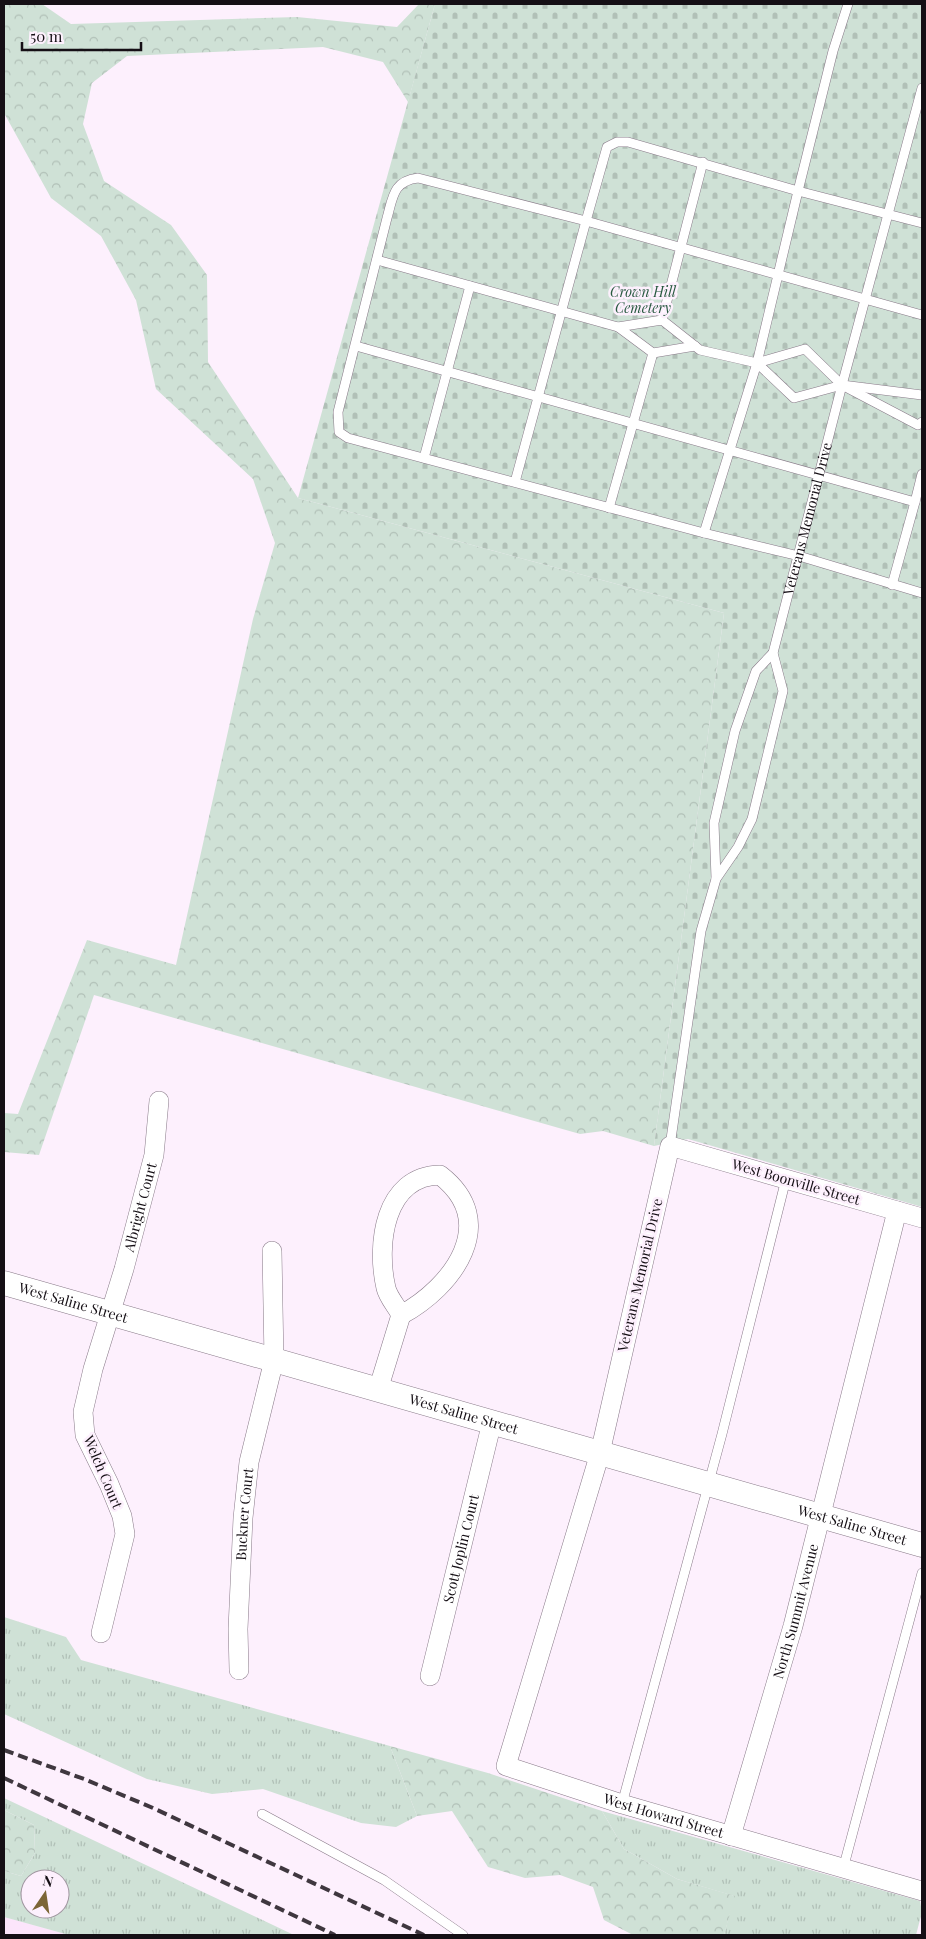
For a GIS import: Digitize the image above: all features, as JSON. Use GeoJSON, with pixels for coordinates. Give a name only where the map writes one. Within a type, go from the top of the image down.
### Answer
{"type":"FeatureCollection","features":[{"type":"Feature","properties":{"kind":"street","name":"Albright Court"},"geometry":{"type":"LineString","coordinates":[[110,1313],[154,1155],[159,1101]]}},
{"type":"Feature","properties":{"kind":"street","name":"West Boonville Street"},"geometry":{"type":"LineString","coordinates":[[670,1146],[922,1218]]}},
{"type":"Feature","properties":{"kind":"street","name":"Veterans Memorial Drive"},"geometry":{"type":"LineString","coordinates":[[536,1666],[600,1453],[670,1146]]}},
{"type":"Feature","properties":{"kind":"street"},"geometry":{"type":"LineString","coordinates":[[378,1390],[401,1315],[423,1303],[445,1281],[458,1263],[466,1242],[469,1226],[463,1198],[440,1175],[426,1176],[407,1188],[391,1205],[384,1224],[383,1252],[386,1289],[401,1315]]}},
{"type":"Feature","properties":{"kind":"street","name":"North Summit Avenue"},"geometry":{"type":"LineString","coordinates":[[731,1836],[793,1626],[898,1211]]}},
{"type":"Feature","properties":{"kind":"street","name":"Buckner Court"},"geometry":{"type":"LineString","coordinates":[[240,1670],[239,1601],[243,1518],[249,1462],[274,1360],[272,1251]]}},
{"type":"Feature","properties":{"kind":"street","name":"West Saline Street"},"geometry":{"type":"LineString","coordinates":[[4,1283],[922,1544]]}},
{"type":"Feature","properties":{"kind":"street","name":"Welch Court"},"geometry":{"type":"LineString","coordinates":[[101,1633],[125,1534],[122,1516],[85,1435],[83,1412],[93,1369],[110,1313]]}},
{"type":"Feature","properties":{"kind":"street","name":"Scott Joplin Court"},"geometry":{"type":"LineString","coordinates":[[430,1676],[492,1422]]}},
{"type":"Feature","properties":{"kind":"street","name":"West Howard Street"},"geometry":{"type":"LineString","coordinates":[[536,1666],[506,1766],[622,1804],[922,1892]]}},
{"type":"Feature","properties":{"kind":"lane"},"geometry":{"type":"LineString","coordinates":[[704,533],[757,363],[798,190],[848,4]]}},
{"type":"Feature","properties":{"kind":"lane","name":"Veterans Memorial Drive"},"geometry":{"type":"LineString","coordinates":[[670,1146],[701,931],[716,878],[714,823],[736,731],[756,672],[773,653],[842,385],[922,88]]}},
{"type":"Feature","properties":{"kind":"lane"},"geometry":{"type":"LineString","coordinates":[[515,482],[607,147],[617,142],[628,142],[922,224]]}},
{"type":"Feature","properties":{"kind":"lane"},"geometry":{"type":"LineString","coordinates":[[662,320],[702,162]]}},
{"type":"Feature","properties":{"kind":"lane"},"geometry":{"type":"LineString","coordinates":[[922,316],[586,222],[418,178],[407,179],[396,188],[338,412],[339,432],[348,438],[704,533],[799,556],[922,593]]}},
{"type":"Feature","properties":{"kind":"lane"},"geometry":{"type":"LineString","coordinates":[[377,260],[618,327],[653,353],[695,346]]}},
{"type":"Feature","properties":{"kind":"lane"},"geometry":{"type":"LineString","coordinates":[[424,458],[470,286]]}},
{"type":"Feature","properties":{"kind":"lane"},"geometry":{"type":"LineString","coordinates":[[618,327],[662,320],[700,350],[757,363],[805,349],[842,385],[918,425],[922,422]]}},
{"type":"Feature","properties":{"kind":"lane"},"geometry":{"type":"LineString","coordinates":[[356,346],[915,502]]}},
{"type":"Feature","properties":{"kind":"lane"},"geometry":{"type":"LineString","coordinates":[[609,508],[653,353]]}},
{"type":"Feature","properties":{"kind":"lane"},"geometry":{"type":"LineString","coordinates":[[757,363],[794,398],[842,385],[922,396]]}},
{"type":"Feature","properties":{"kind":"lane"},"geometry":{"type":"LineString","coordinates":[[892,585],[922,474]]}},
{"type":"Feature","properties":{"kind":"lane","name":"Veterans Memorial Drive"},"geometry":{"type":"LineString","coordinates":[[716,878],[738,847],[752,819],[784,691],[773,653]]}},
{"type":"Feature","properties":{"kind":"lane"},"geometry":{"type":"LineString","coordinates":[[622,1804],[709,1483],[786,1179]]}},
{"type":"Feature","properties":{"kind":"lane"},"geometry":{"type":"LineString","coordinates":[[843,1869],[922,1573]]}},
{"type":"Feature","properties":{"kind":"lane"},"geometry":{"type":"LineString","coordinates":[[262,1814],[384,1880],[463,1935]]}},
{"type":"Feature","properties":{"kind":"shaded area"},"geometry":{"type":"Polygon","coordinates":[[[4,1917],[69,1935],[4,1935],[4,1917]]]}},
{"type":"Feature","properties":{"kind":"green space"},"geometry":{"type":"Polygon","coordinates":[[[4,4],[42,4],[71,24],[297,17],[397,27],[419,4],[435,4],[408,102],[383,62],[323,47],[127,56],[92,83],[83,124],[104,181],[171,225],[207,275],[208,362],[298,498],[724,613],[654,1146],[603,1131],[580,1134],[94,995],[39,1155],[4,1152],[4,1113],[18,1114],[87,940],[176,965],[253,619],[275,543],[253,479],[156,389],[136,300],[101,236],[51,198],[4,113],[4,4]]]}},
{"type":"Feature","properties":{"kind":"green space","name":"Crown Hill Cemetery"},"geometry":{"type":"Polygon","coordinates":[[[435,4],[922,4],[922,1207],[688,1139],[654,1146],[724,613],[298,498],[435,4]]]}},
{"type":"Feature","properties":{"kind":"green space"},"geometry":{"type":"Polygon","coordinates":[[[4,1617],[66,1637],[81,1660],[390,1746],[417,1816],[396,1827],[361,1823],[263,1789],[212,1794],[147,1779],[4,1714],[4,1617]]]}},
{"type":"Feature","properties":{"kind":"green space"},"geometry":{"type":"Polygon","coordinates":[[[390,1746],[488,1773],[602,1811],[624,1849],[677,1879],[735,1896],[724,1935],[633,1935],[604,1920],[593,1887],[560,1875],[525,1878],[488,1867],[452,1811],[417,1816],[390,1746]]]}},
{"type":"Feature","properties":{"kind":"green space"},"geometry":{"type":"Polygon","coordinates":[[[4,1798],[294,1935],[69,1935],[4,1917],[4,1871],[20,1876],[20,1919],[70,1919],[70,1869],[25,1869],[35,1853],[34,1825],[4,1810],[4,1798]]]}},
{"type":"Feature","properties":{"kind":"green space"},"geometry":{"type":"Polygon","coordinates":[[[4,1810],[34,1825],[35,1853],[25,1869],[20,1869],[20,1876],[4,1871],[4,1810]]]}},
{"type":"Feature","properties":{"kind":"green space"},"geometry":{"type":"Polygon","coordinates":[[[602,1811],[920,1901],[922,1912],[916,1935],[724,1935],[734,1896],[677,1879],[624,1849],[602,1811]]]}},
{"type":"Feature","properties":{"kind":"railway"},"geometry":{"type":"LineString","coordinates":[[4,1750],[84,1779],[153,1808],[424,1935]]}},
{"type":"Feature","properties":{"kind":"railway"},"geometry":{"type":"LineString","coordinates":[[4,1778],[335,1935]]}}]}
